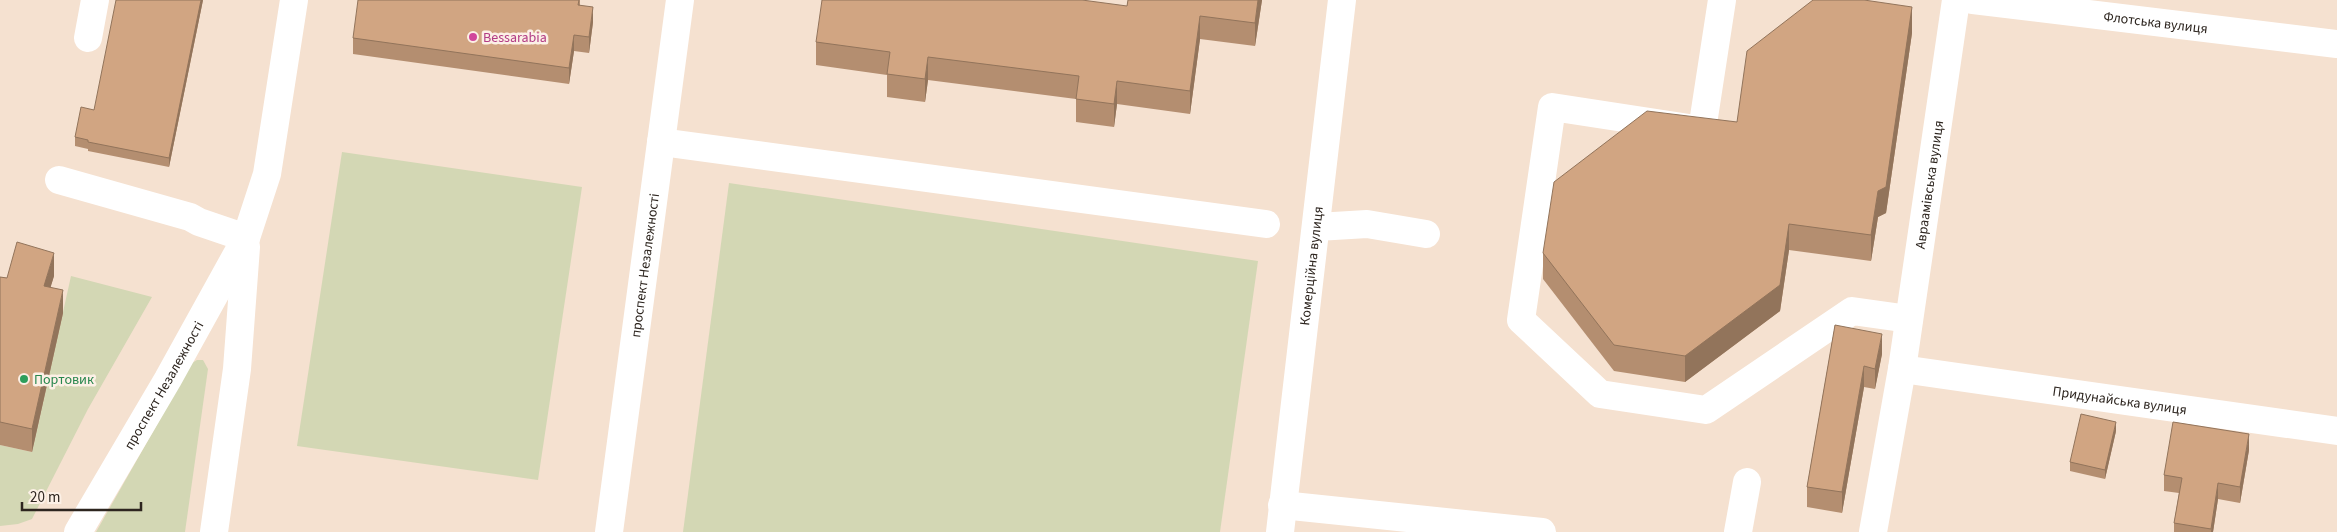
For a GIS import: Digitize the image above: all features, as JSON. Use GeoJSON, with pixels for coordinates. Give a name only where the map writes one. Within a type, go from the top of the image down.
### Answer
{"type":"FeatureCollection","features":[{"type":"Feature","properties":{"kind":"street"},"geometry":{"type":"LineString","coordinates":[[88,38],[95,0]]}},
{"type":"Feature","properties":{"kind":"street","name":"проспект Незалежності"},"geometry":{"type":"LineString","coordinates":[[78,532],[168,379],[246,238],[267,174],[294,0]]}},
{"type":"Feature","properties":{"kind":"street","name":"проспект Незалежності"},"geometry":{"type":"LineString","coordinates":[[609,532],[680,0]]}},
{"type":"Feature","properties":{"kind":"street","name":"Комерційна вулиця"},"geometry":{"type":"LineString","coordinates":[[1280,532],[1342,0]]}},
{"type":"Feature","properties":{"kind":"street"},"geometry":{"type":"LineString","coordinates":[[1722,0],[1702,130],[1552,107],[1521,320],[1600,394],[1706,410],[1852,311],[1909,319]]}},
{"type":"Feature","properties":{"kind":"street","name":"Авраамівська вулиця"},"geometry":{"type":"LineString","coordinates":[[1873,532],[1902,369],[1956,0]]}},
{"type":"Feature","properties":{"kind":"street","name":"Флотська вулиця"},"geometry":{"type":"LineString","coordinates":[[1973,0],[2337,44]]}},
{"type":"Feature","properties":{"kind":"street"},"geometry":{"type":"LineString","coordinates":[[661,142],[1266,224]]}},
{"type":"Feature","properties":{"kind":"street"},"geometry":{"type":"LineString","coordinates":[[59,180],[190,217],[199,222],[246,238]]}},
{"type":"Feature","properties":{"kind":"street"},"geometry":{"type":"LineString","coordinates":[[1317,227],[1367,224],[1426,234]]}},
{"type":"Feature","properties":{"kind":"street","name":"проспект Незалежності"},"geometry":{"type":"LineString","coordinates":[[214,532],[238,369],[246,238]]}},
{"type":"Feature","properties":{"kind":"street","name":"Придунайська вулиця"},"geometry":{"type":"LineString","coordinates":[[1902,369],[2337,431]]}},
{"type":"Feature","properties":{"kind":"street"},"geometry":{"type":"LineString","coordinates":[[1738,532],[1746,482]]}},
{"type":"Feature","properties":{"kind":"street"},"geometry":{"type":"LineString","coordinates":[[1282,506],[1542,532]]}},
{"type":"Feature","properties":{"kind":"green space"},"geometry":{"type":"Polygon","coordinates":[[[342,152],[582,187],[538,480],[297,446],[342,152]]]}},
{"type":"Feature","properties":{"kind":"green space"},"geometry":{"type":"Polygon","coordinates":[[[729,183],[1258,261],[1220,532],[683,532],[729,183]]]}},
{"type":"Feature","properties":{"kind":"green space"},"geometry":{"type":"Polygon","coordinates":[[[71,276],[152,297],[88,409],[32,519],[18,524],[0,526],[0,445],[32,452],[71,276]]]}},
{"type":"Feature","properties":{"kind":"green space"},"geometry":{"type":"Polygon","coordinates":[[[197,360],[203,360],[208,369],[185,532],[96,532],[192,363],[197,360]]]}},
{"type":"Feature","properties":{"kind":"building"},"geometry":{"type":"Polygon","coordinates":[[[116,0],[201,0],[169,158],[88,142],[88,140],[75,137],[81,107],[94,110],[116,0]]]}},
{"type":"Feature","properties":{"kind":"building","name":"Bessarabia"},"geometry":{"type":"Polygon","coordinates":[[[358,0],[579,0],[578,5],[593,7],[589,37],[574,35],[569,68],[353,38],[358,0]]]}},
{"type":"Feature","properties":{"kind":"building"},"geometry":{"type":"Polygon","coordinates":[[[822,0],[1082,0],[1127,6],[1128,0],[1258,0],[1255,23],[1200,16],[1190,91],[1117,81],[1114,104],[1076,99],[1079,76],[928,57],[925,79],[887,74],[890,52],[816,42],[822,0]]]}},
{"type":"Feature","properties":{"kind":"building"},"geometry":{"type":"Polygon","coordinates":[[[1813,0],[1864,0],[1912,7],[1886,187],[1878,191],[1871,235],[1789,224],[1780,285],[1685,356],[1614,345],[1543,253],[1554,182],[1647,111],[1737,122],[1747,51],[1813,0]]]}},
{"type":"Feature","properties":{"kind":"building","name":"Портовик"},"geometry":{"type":"Polygon","coordinates":[[[17,242],[54,253],[44,286],[63,290],[32,429],[0,422],[0,277],[7,278],[17,242]]]}},
{"type":"Feature","properties":{"kind":"building"},"geometry":{"type":"Polygon","coordinates":[[[1835,325],[1882,334],[1875,369],[1864,366],[1842,492],[1807,487],[1835,325]]]}},
{"type":"Feature","properties":{"kind":"building"},"geometry":{"type":"Polygon","coordinates":[[[2081,414],[2116,422],[2105,470],[2070,462],[2081,414]]]}},
{"type":"Feature","properties":{"kind":"building"},"geometry":{"type":"Polygon","coordinates":[[[2173,422],[2249,434],[2240,487],[2218,483],[2211,529],[2174,523],[2182,478],[2164,475],[2173,422]]]}},
{"type":"Feature","properties":{"kind":"place","name":"Bessarabia"},"geometry":{"type":"Point","coordinates":[473,37]}},
{"type":"Feature","properties":{"kind":"place","name":"Портовик"},"geometry":{"type":"Point","coordinates":[24,379]}}]}
